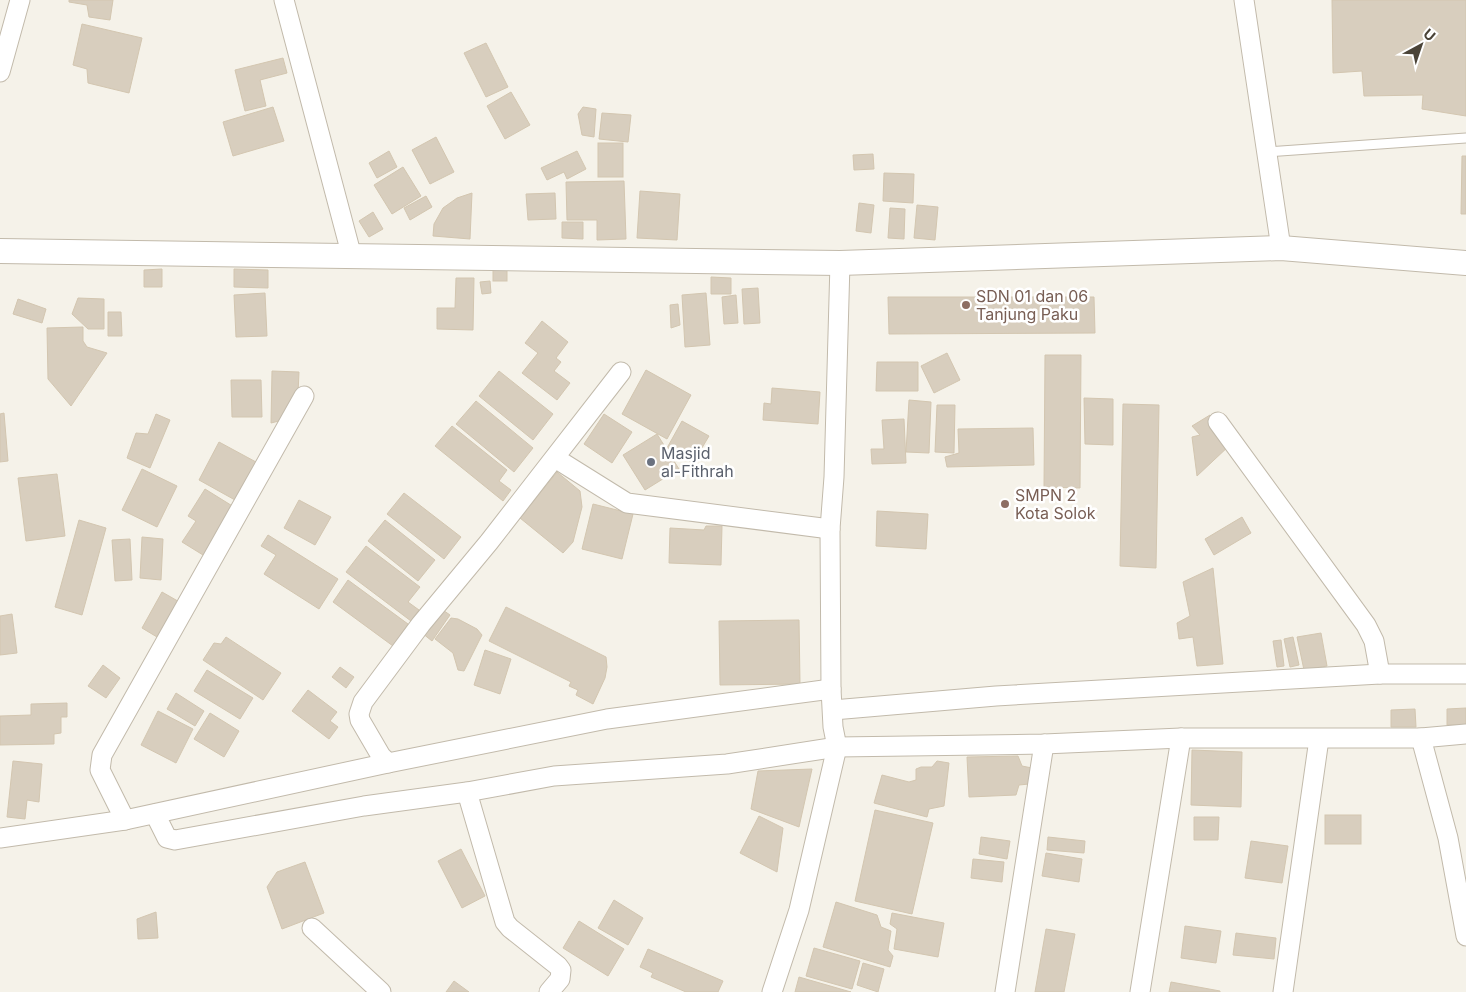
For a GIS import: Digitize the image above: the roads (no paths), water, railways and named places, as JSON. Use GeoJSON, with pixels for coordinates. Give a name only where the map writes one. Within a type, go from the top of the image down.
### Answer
{"type":"FeatureCollection","features":[{"type":"Feature","properties":{"kind":"street"},"geometry":{"type":"LineString","coordinates":[[0,72],[20,0]]}},
{"type":"Feature","properties":{"kind":"street"},"geometry":{"type":"LineString","coordinates":[[284,0],[352,257]]}},
{"type":"Feature","properties":{"kind":"street"},"geometry":{"type":"LineString","coordinates":[[1244,0],[1281,248]]}},
{"type":"Feature","properties":{"kind":"street"},"geometry":{"type":"LineString","coordinates":[[0,251],[840,263],[1281,248],[1466,263]]}},
{"type":"Feature","properties":{"kind":"street"},"geometry":{"type":"LineString","coordinates":[[772,992],[799,910],[837,747],[831,689],[830,529],[834,477],[840,263]]}},
{"type":"Feature","properties":{"kind":"street"},"geometry":{"type":"LineString","coordinates":[[388,764],[381,756],[360,720],[359,714],[363,702],[421,624],[489,542],[621,372]]}},
{"type":"Feature","properties":{"kind":"street"},"geometry":{"type":"LineString","coordinates":[[125,820],[100,770],[102,755],[304,396]]}},
{"type":"Feature","properties":{"kind":"street"},"geometry":{"type":"LineString","coordinates":[[1218,422],[1366,625],[1374,640],[1380,674]]}},
{"type":"Feature","properties":{"kind":"street"},"geometry":{"type":"LineString","coordinates":[[554,458],[627,503],[830,529]]}},
{"type":"Feature","properties":{"kind":"street"},"geometry":{"type":"LineString","coordinates":[[833,710],[996,696],[1380,674],[1466,674]]}},
{"type":"Feature","properties":{"kind":"street"},"geometry":{"type":"LineString","coordinates":[[0,838],[125,820],[607,719],[831,689]]}},
{"type":"Feature","properties":{"kind":"street"},"geometry":{"type":"LineString","coordinates":[[155,814],[167,838],[175,840],[364,806],[467,792],[554,776],[728,764],[837,747],[1044,744],[1181,738],[1421,738],[1466,734]]}},
{"type":"Feature","properties":{"kind":"street"},"geometry":{"type":"LineString","coordinates":[[1140,992],[1181,738]]}},
{"type":"Feature","properties":{"kind":"street"},"geometry":{"type":"LineString","coordinates":[[1421,738],[1448,838],[1466,936]]}},
{"type":"Feature","properties":{"kind":"street"},"geometry":{"type":"LineString","coordinates":[[1283,992],[1319,739]]}},
{"type":"Feature","properties":{"kind":"street"},"geometry":{"type":"LineString","coordinates":[[1005,992],[1044,744]]}},
{"type":"Feature","properties":{"kind":"street"},"geometry":{"type":"LineString","coordinates":[[467,792],[505,922],[562,970],[560,979],[549,992]]}},
{"type":"Feature","properties":{"kind":"street"},"geometry":{"type":"LineString","coordinates":[[312,928],[381,992]]}},
{"type":"Feature","properties":{"kind":"lane"},"geometry":{"type":"LineString","coordinates":[[1267,152],[1466,138]]}},
{"type":"Feature","properties":{"kind":"place","name":"SDN 01 dan 06 Tanjung Paku"},"geometry":{"type":"Point","coordinates":[966,305]}},
{"type":"Feature","properties":{"kind":"place","name":"Masjid al-Fithrah"},"geometry":{"type":"Point","coordinates":[651,462]}},
{"type":"Feature","properties":{"kind":"place","name":"SMPN 2 Kota Solok"},"geometry":{"type":"Point","coordinates":[1005,504]}}]}
